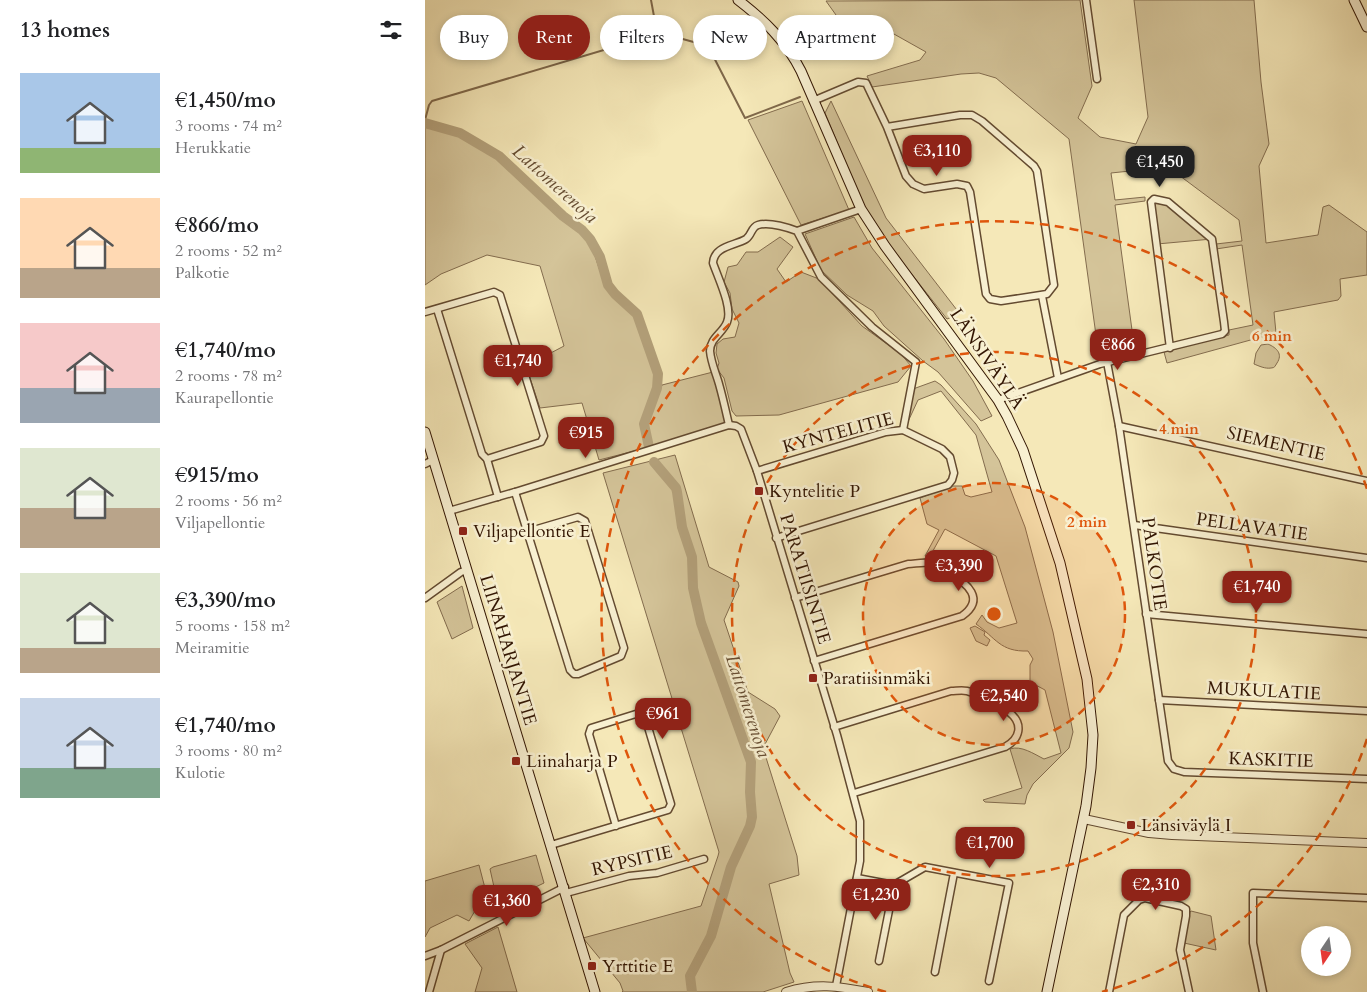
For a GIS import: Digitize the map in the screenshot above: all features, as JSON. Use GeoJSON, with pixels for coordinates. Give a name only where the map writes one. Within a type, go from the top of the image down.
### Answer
{"type":"FeatureCollection","features":[{"type":"Feature","properties":{"kind":"main road","name":"LÄNSIVÄYLÄ"},"geometry":{"type":"LineString","coordinates":[[738,0],[771,27],[786,46],[801,71],[861,209],[885,246],[999,400],[1023,450],[1059,563],[1087,679],[1093,735],[1091,768],[1084,819],[1047,992]]}},
{"type":"Feature","properties":{"kind":"main road"},"geometry":{"type":"LineString","coordinates":[[1354,0],[1367,27]]}},
{"type":"Feature","properties":{"kind":"main road","name":"LIINAHARJANTIE"},"geometry":{"type":"LineString","coordinates":[[425,432],[429,462],[449,510],[595,992]]}},
{"type":"Feature","properties":{"kind":"street"},"geometry":{"type":"LineString","coordinates":[[1086,0],[1097,79]]}},
{"type":"Feature","properties":{"kind":"street"},"geometry":{"type":"LineString","coordinates":[[813,101],[861,82],[867,85],[887,127],[906,176],[913,184],[924,189],[957,184],[967,186],[971,192],[986,294],[990,299],[1001,301],[1047,294],[1053,285],[1037,171],[1034,166],[983,121],[973,115],[960,115],[887,127]]}},
{"type":"Feature","properties":{"kind":"street"},"geometry":{"type":"LineString","coordinates":[[999,400],[1107,362],[1170,348],[1222,334],[1225,331],[1212,239],[1168,202],[1154,199],[1151,202],[1170,348]]}},
{"type":"Feature","properties":{"kind":"street"},"geometry":{"type":"LineString","coordinates":[[449,510],[515,492],[729,426],[719,383],[712,365],[710,350],[714,338],[728,321],[729,314],[724,293],[713,263],[714,259],[719,252],[729,245],[746,238],[756,225],[767,225],[797,231],[861,209]]}},
{"type":"Feature","properties":{"kind":"street"},"geometry":{"type":"LineString","coordinates":[[797,231],[821,277],[872,327],[916,362],[903,430]]}},
{"type":"Feature","properties":{"kind":"street"},"geometry":{"type":"LineString","coordinates":[[425,312],[494,292],[500,295],[544,436],[541,442],[487,459]]}},
{"type":"Feature","properties":{"kind":"street"},"geometry":{"type":"LineString","coordinates":[[1042,296],[1058,378]]}},
{"type":"Feature","properties":{"kind":"street"},"geometry":{"type":"LineString","coordinates":[[437,309],[482,454],[487,459],[498,497]]}},
{"type":"Feature","properties":{"kind":"street","name":"PALKOTIE"},"geometry":{"type":"LineString","coordinates":[[1107,362],[1119,426],[1166,755],[1173,769]]}},
{"type":"Feature","properties":{"kind":"street","name":"PARATIISINTIE"},"geometry":{"type":"LineString","coordinates":[[729,426],[736,426],[744,434],[757,471],[854,793],[860,821],[861,836],[857,878],[836,986]]}},
{"type":"Feature","properties":{"kind":"street","name":"SIEMENTIE"},"geometry":{"type":"LineString","coordinates":[[1119,426],[1367,480]]}},
{"type":"Feature","properties":{"kind":"street","name":"KYNTELITIE"},"geometry":{"type":"LineString","coordinates":[[757,471],[886,432],[903,430],[942,449],[950,457],[954,473],[948,485],[777,538]]}},
{"type":"Feature","properties":{"kind":"street"},"geometry":{"type":"LineString","coordinates":[[515,492],[527,532],[571,670],[574,674],[578,674],[621,656],[624,648],[585,521],[578,517],[527,532]]}},
{"type":"Feature","properties":{"kind":"street","name":"PELLAVATIE"},"geometry":{"type":"LineString","coordinates":[[1133,525],[1367,558]]}},
{"type":"Feature","properties":{"kind":"street"},"geometry":{"type":"LineString","coordinates":[[795,598],[908,564],[927,563],[964,582],[971,590],[973,600],[970,610],[962,616],[814,661]]}},
{"type":"Feature","properties":{"kind":"street"},"geometry":{"type":"LineString","coordinates":[[425,598],[461,572],[467,570]]}},
{"type":"Feature","properties":{"kind":"street"},"geometry":{"type":"LineString","coordinates":[[1146,614],[1367,634]]}},
{"type":"Feature","properties":{"kind":"street"},"geometry":{"type":"LineString","coordinates":[[834,727],[951,691],[965,691],[976,694],[1010,713],[1019,731],[1013,743],[1005,747],[854,793]]}},
{"type":"Feature","properties":{"kind":"street","name":"MUKULATIE"},"geometry":{"type":"LineString","coordinates":[[1159,700],[1367,711]]}},
{"type":"Feature","properties":{"kind":"street"},"geometry":{"type":"LineString","coordinates":[[551,845],[616,826],[668,810],[671,804],[645,717],[639,713],[591,728],[589,734],[616,826]]}},
{"type":"Feature","properties":{"kind":"street","name":"KASKITIE"},"geometry":{"type":"LineString","coordinates":[[1173,769],[1184,772],[1367,779]]}},
{"type":"Feature","properties":{"kind":"street"},"geometry":{"type":"LineString","coordinates":[[1084,819],[1149,833],[1173,836],[1367,843]]}},
{"type":"Feature","properties":{"kind":"street","name":"RYPSITIE"},"geometry":{"type":"LineString","coordinates":[[425,956],[565,890],[657,872],[704,858]]}},
{"type":"Feature","properties":{"kind":"street"},"geometry":{"type":"LineString","coordinates":[[857,878],[893,885],[925,867],[1009,883],[989,981]]}},
{"type":"Feature","properties":{"kind":"street"},"geometry":{"type":"LineString","coordinates":[[935,972],[954,873]]}},
{"type":"Feature","properties":{"kind":"street"},"geometry":{"type":"LineString","coordinates":[[879,961],[893,885]]}},
{"type":"Feature","properties":{"kind":"street"},"geometry":{"type":"LineString","coordinates":[[1263,992],[1253,943],[1253,893],[1367,898]]}},
{"type":"Feature","properties":{"kind":"street"},"geometry":{"type":"LineString","coordinates":[[1109,992],[1124,915],[1139,900],[1145,898],[1181,906],[1185,909],[1186,916],[1180,950],[1189,992]]}},
{"type":"Feature","properties":{"kind":"street"},"geometry":{"type":"LineString","coordinates":[[429,992],[441,950]]}},
{"type":"Feature","properties":{"kind":"street"},"geometry":{"type":"LineString","coordinates":[[786,992],[797,988],[827,985],[865,992]]}},
{"type":"Feature","properties":{"kind":"shaded area"},"geometry":{"type":"Polygon","coordinates":[[[1080,0],[1092,86],[1078,118],[1100,137],[1136,144],[1148,117],[1134,0],[1254,0],[1261,82],[1269,144],[1259,166],[1266,243],[1318,235],[1323,207],[1329,205],[1367,232],[1367,275],[1340,279],[1341,296],[1338,300],[1274,312],[1276,333],[1167,363],[1164,352],[1229,335],[1229,330],[1253,325],[1242,245],[1216,249],[1216,244],[1242,241],[1239,220],[1168,167],[1111,173],[1115,200],[1145,197],[1145,201],[1115,205],[1135,352],[1103,360],[1099,357],[1069,139],[996,78],[979,73],[872,87],[867,76],[920,60],[926,52],[894,34],[894,15],[836,15],[826,1],[1080,0]]]}},
{"type":"Feature","properties":{"kind":"shaded area"},"geometry":{"type":"Polygon","coordinates":[[[802,101],[849,210],[801,225],[748,120],[802,101]]]}},
{"type":"Feature","properties":{"kind":"shaded area"},"geometry":{"type":"Polygon","coordinates":[[[831,101],[886,218],[960,314],[947,319],[881,235],[866,212],[825,113],[831,101]]]}},
{"type":"Feature","properties":{"kind":"shaded area"},"geometry":{"type":"Polygon","coordinates":[[[425,126],[464,138],[500,161],[591,244],[604,283],[612,294],[630,309],[639,322],[654,368],[656,385],[642,424],[646,448],[599,460],[582,403],[540,408],[526,366],[564,346],[540,266],[487,255],[441,274],[425,285],[425,126]]]}},
{"type":"Feature","properties":{"kind":"shaded area"},"geometry":{"type":"Polygon","coordinates":[[[1154,199],[1163,200],[1212,239],[1157,244],[1154,199]]]}},
{"type":"Feature","properties":{"kind":"shaded area"},"geometry":{"type":"Polygon","coordinates":[[[854,217],[872,248],[944,339],[973,381],[992,416],[981,421],[938,372],[884,326],[873,311],[847,295],[821,270],[805,234],[854,217]]]}},
{"type":"Feature","properties":{"kind":"shaded area"},"geometry":{"type":"Polygon","coordinates":[[[780,237],[793,247],[777,269],[786,282],[801,272],[819,279],[862,326],[901,354],[911,366],[898,382],[779,415],[736,416],[732,411],[724,378],[717,369],[719,363],[716,353],[717,344],[723,339],[735,337],[739,323],[732,309],[730,293],[724,282],[728,267],[737,265],[746,252],[758,252],[780,237]]]}},
{"type":"Feature","properties":{"kind":"shaded area"},"geometry":{"type":"Polygon","coordinates":[[[1268,344],[1274,347],[1279,354],[1279,360],[1275,366],[1267,368],[1254,364],[1256,353],[1261,345],[1268,344]]]}},
{"type":"Feature","properties":{"kind":"shaded area"},"geometry":{"type":"Polygon","coordinates":[[[713,372],[726,419],[723,425],[652,446],[647,424],[662,385],[713,372]]]}},
{"type":"Feature","properties":{"kind":"shaded area"},"geometry":{"type":"Polygon","coordinates":[[[935,381],[941,385],[976,424],[999,460],[1025,527],[1053,632],[1073,732],[1069,748],[1033,784],[1025,804],[985,802],[983,800],[1022,788],[1010,749],[1023,749],[1044,759],[1061,753],[1045,690],[1030,682],[1030,665],[1033,659],[1028,651],[1019,651],[1005,647],[976,624],[982,615],[987,622],[999,628],[1017,623],[996,556],[945,529],[929,558],[925,556],[939,530],[927,524],[920,498],[951,486],[962,486],[965,495],[971,497],[992,492],[976,435],[941,391],[918,400],[906,426],[913,389],[935,381]]]}},
{"type":"Feature","properties":{"kind":"shaded area"},"geometry":{"type":"Polygon","coordinates":[[[675,455],[709,567],[738,582],[739,586],[724,620],[748,692],[775,709],[780,716],[763,748],[797,856],[799,875],[769,884],[790,973],[794,982],[763,992],[622,992],[620,983],[583,938],[701,906],[719,852],[603,473],[675,455]]]}},
{"type":"Feature","properties":{"kind":"shaded area"},"geometry":{"type":"Polygon","coordinates":[[[462,586],[473,628],[452,639],[437,602],[462,586]]]}},
{"type":"Feature","properties":{"kind":"shaded area"},"geometry":{"type":"Polygon","coordinates":[[[975,626],[985,632],[984,635],[990,640],[987,646],[976,641],[970,628],[975,626]]]}},
{"type":"Feature","properties":{"kind":"shaded area"},"geometry":{"type":"Polygon","coordinates":[[[536,855],[544,883],[498,905],[490,869],[536,855]]]}},
{"type":"Feature","properties":{"kind":"shaded area"},"geometry":{"type":"Polygon","coordinates":[[[479,865],[486,892],[469,921],[457,915],[430,928],[425,937],[425,881],[479,865]]]}},
{"type":"Feature","properties":{"kind":"shaded area"},"geometry":{"type":"Polygon","coordinates":[[[1191,911],[1211,916],[1216,950],[1184,943],[1191,911]]]}},
{"type":"Feature","properties":{"kind":"shaded area"},"geometry":{"type":"Polygon","coordinates":[[[498,927],[517,992],[475,992],[482,968],[465,944],[498,927]]]}},
{"type":"Feature","properties":{"kind":"waterway"},"geometry":{"type":"LineString","coordinates":[[651,0],[656,27],[661,33],[708,46],[745,118],[800,97]]}},
{"type":"Feature","properties":{"kind":"waterway"},"geometry":{"type":"LineString","coordinates":[[425,120],[432,101],[600,51]]}},
{"type":"Feature","properties":{"kind":"waterway","name":"Lattomerenoja"},"geometry":{"type":"LineString","coordinates":[[425,123],[460,133],[499,156],[590,239],[600,257],[608,285],[637,314],[658,374],[657,388],[644,424],[649,447]]}},
{"type":"Feature","properties":{"kind":"waterway","name":"Lattomerenoja"},"geometry":{"type":"LineString","coordinates":[[654,462],[676,488],[682,527],[692,557],[693,588],[701,623],[751,762],[750,792],[752,817],[750,826],[731,867],[711,936],[690,976],[692,992]]}},
{"type":"Feature","properties":{"kind":"place","name":"Kyntelitie P"},"geometry":{"type":"Point","coordinates":[759,491]}},
{"type":"Feature","properties":{"kind":"place","name":"Viljapellontie E"},"geometry":{"type":"Point","coordinates":[463,531]}},
{"type":"Feature","properties":{"kind":"place","name":"Paratiisinmäki"},"geometry":{"type":"Point","coordinates":[813,678]}},
{"type":"Feature","properties":{"kind":"place","name":"Liinaharja P"},"geometry":{"type":"Point","coordinates":[516,761]}},
{"type":"Feature","properties":{"kind":"place","name":"Länsiväylä I"},"geometry":{"type":"Point","coordinates":[1131,825]}},
{"type":"Feature","properties":{"kind":"place","name":"Yrttitie E"},"geometry":{"type":"Point","coordinates":[592,966]}}]}
